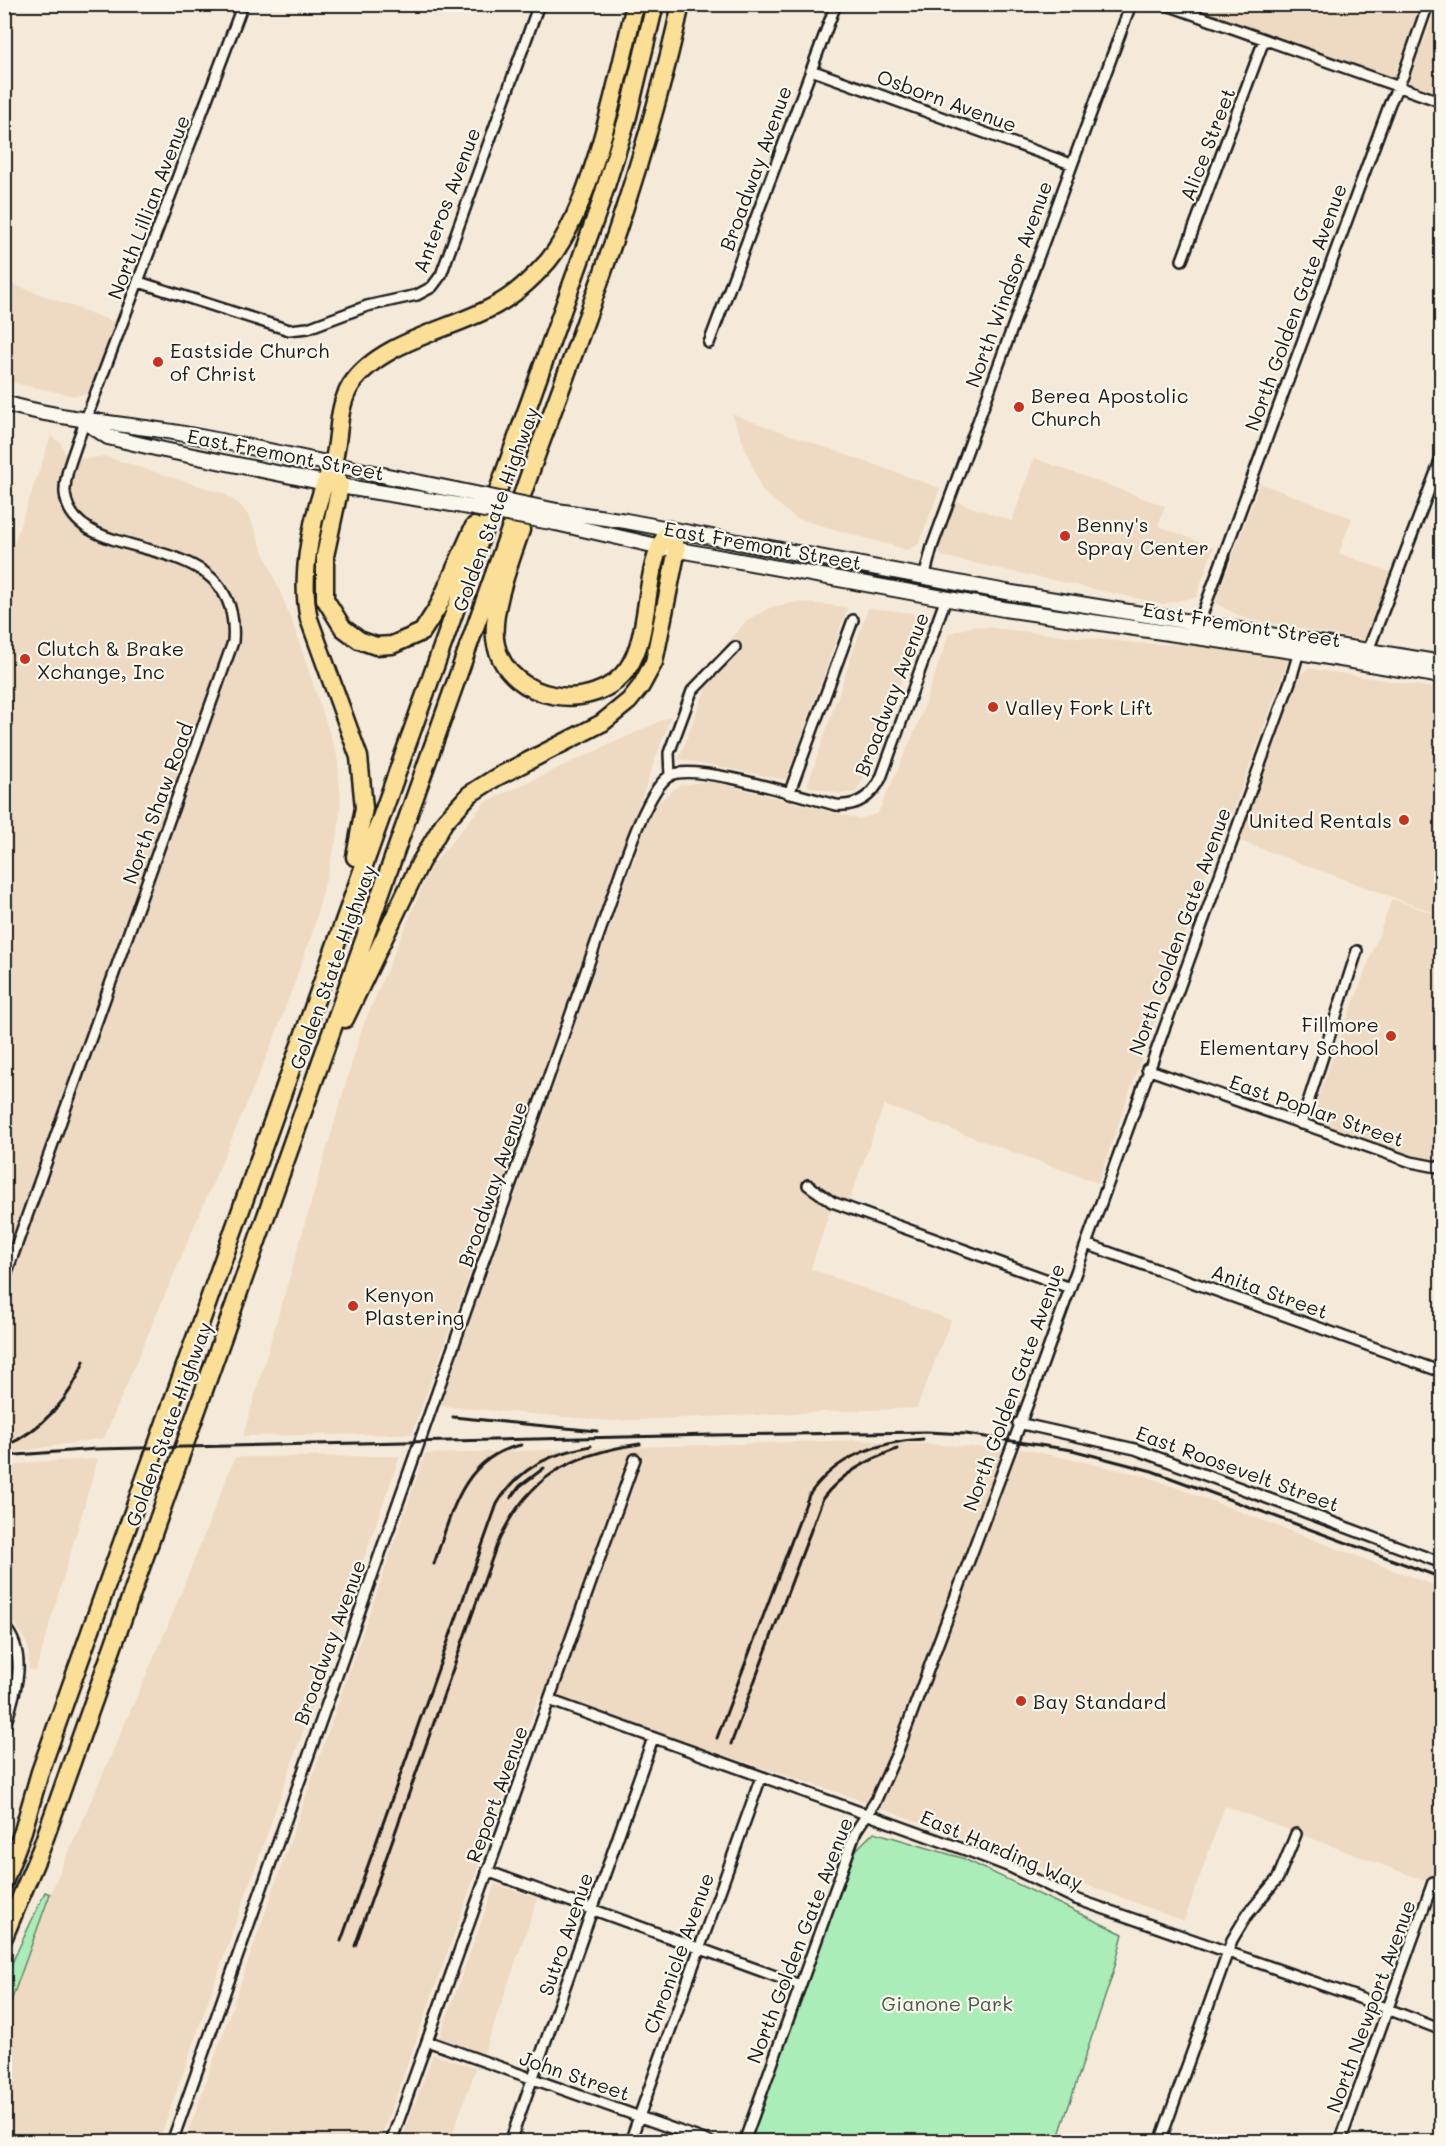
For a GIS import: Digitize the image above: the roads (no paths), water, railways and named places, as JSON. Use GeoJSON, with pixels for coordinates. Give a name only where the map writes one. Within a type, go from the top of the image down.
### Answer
{"type":"FeatureCollection","features":[{"type":"Feature","properties":{"kind":"highway"},"geometry":{"type":"LineString","coordinates":[[491,508],[477,520],[438,608],[422,632],[392,645],[376,646],[359,640],[343,628],[325,599],[325,556],[332,466],[344,398],[362,369],[386,354],[495,305],[524,286],[549,260],[567,231],[594,158],[635,4]]}},
{"type":"Feature","properties":{"kind":"highway","name":"Golden State Highway"},"geometry":{"type":"LineString","coordinates":[[4,1882],[23,1831],[40,1772],[600,205],[628,116],[655,4]]}},
{"type":"Feature","properties":{"kind":"highway","name":"Golden State Highway"},"geometry":{"type":"LineString","coordinates":[[4,1937],[41,1849],[536,456],[606,268],[649,131],[681,4]]}},
{"type":"Feature","properties":{"kind":"highway"},"geometry":{"type":"LineString","coordinates":[[536,456],[535,488],[506,576],[496,631],[496,645],[505,664],[520,681],[544,694],[572,698],[598,691],[628,668],[635,651],[657,546],[669,530]]}},
{"type":"Feature","properties":{"kind":"highway"},"geometry":{"type":"LineString","coordinates":[[322,981],[359,844],[364,808],[359,757],[309,619],[305,600],[309,555],[332,484]]}},
{"type":"Feature","properties":{"kind":"highway"},"geometry":{"type":"LineString","coordinates":[[313,1081],[420,863],[445,821],[470,794],[495,778],[602,723],[629,701],[641,686],[654,662],[677,549],[669,530]]}},
{"type":"Feature","properties":{"kind":"main road","name":"East Fremont Street"},"geometry":{"type":"LineString","coordinates":[[4,403],[47,415],[86,422],[104,421],[182,434],[332,466],[454,497],[557,517],[669,530],[924,578],[1199,623],[1300,646]]}},
{"type":"Feature","properties":{"kind":"main road","name":"East Fremont Street"},"geometry":{"type":"LineString","coordinates":[[86,422],[108,437],[332,484],[454,497]]}},
{"type":"Feature","properties":{"kind":"main road","name":"East Fremont Street"},"geometry":{"type":"LineString","coordinates":[[557,517],[657,546],[1062,618],[1366,656],[1442,663]]}},
{"type":"Feature","properties":{"kind":"main road"},"geometry":{"type":"LineString","coordinates":[[920,594],[924,578]]}},
{"type":"Feature","properties":{"kind":"main road","name":"East Fremont Street"},"geometry":{"type":"LineString","coordinates":[[1366,656],[1442,676]]}},
{"type":"Feature","properties":{"kind":"street","name":"North Lillian Avenue"},"geometry":{"type":"LineString","coordinates":[[86,422],[243,4]]}},
{"type":"Feature","properties":{"kind":"street","name":"Anteros Avenue"},"geometry":{"type":"LineString","coordinates":[[139,282],[289,330],[308,328],[367,306],[417,295],[432,287],[441,275],[539,4]]}},
{"type":"Feature","properties":{"kind":"street","name":"Broadway Avenue"},"geometry":{"type":"LineString","coordinates":[[709,343],[836,4]]}},
{"type":"Feature","properties":{"kind":"street","name":"North Windsor Avenue"},"geometry":{"type":"LineString","coordinates":[[924,578],[935,538],[1131,4]]}},
{"type":"Feature","properties":{"kind":"street"},"geometry":{"type":"LineString","coordinates":[[1164,4],[1442,102]]}},
{"type":"Feature","properties":{"kind":"street","name":"North Golden Gate Avenue"},"geometry":{"type":"LineString","coordinates":[[1199,623],[1296,354],[1428,4]]}},
{"type":"Feature","properties":{"kind":"street","name":"Alice Street"},"geometry":{"type":"LineString","coordinates":[[1182,260],[1264,40]]}},
{"type":"Feature","properties":{"kind":"street","name":"Osborn Avenue"},"geometry":{"type":"LineString","coordinates":[[811,70],[1071,164]]}},
{"type":"Feature","properties":{"kind":"street","name":"North Shaw Road"},"geometry":{"type":"LineString","coordinates":[[4,1280],[182,787],[233,634],[233,616],[228,600],[210,575],[189,564],[92,530],[75,516],[67,502],[65,485],[86,422]]}},
{"type":"Feature","properties":{"kind":"street"},"geometry":{"type":"LineString","coordinates":[[1366,656],[1442,456]]}},
{"type":"Feature","properties":{"kind":"street","name":"Broadway Avenue"},"geometry":{"type":"LineString","coordinates":[[172,2142],[603,923],[651,796],[670,776],[699,771],[843,805],[856,803],[874,791],[882,778],[946,598]]}},
{"type":"Feature","properties":{"kind":"street"},"geometry":{"type":"LineString","coordinates":[[789,794],[854,620]]}},
{"type":"Feature","properties":{"kind":"street","name":"North Golden Gate Avenue"},"geometry":{"type":"LineString","coordinates":[[744,2142],[856,1832],[875,1802],[897,1753],[1070,1288],[1147,1069],[1251,791],[1300,646]]}},
{"type":"Feature","properties":{"kind":"street"},"geometry":{"type":"LineString","coordinates":[[670,776],[669,753],[692,692],[735,647]]}},
{"type":"Feature","properties":{"kind":"street"},"geometry":{"type":"LineString","coordinates":[[1301,1124],[1358,951]]}},
{"type":"Feature","properties":{"kind":"street","name":"East Poplar Street"},"geometry":{"type":"LineString","coordinates":[[1147,1069],[1411,1162],[1442,1168]]}},
{"type":"Feature","properties":{"kind":"street"},"geometry":{"type":"LineString","coordinates":[[808,1185],[838,1205],[1070,1288]]}},
{"type":"Feature","properties":{"kind":"street","name":"Anita Street"},"geometry":{"type":"LineString","coordinates":[[1086,1244],[1442,1372]]}},
{"type":"Feature","properties":{"kind":"street","name":"East Roosevelt Street"},"geometry":{"type":"LineString","coordinates":[[1018,1423],[1135,1449],[1442,1563]]}},
{"type":"Feature","properties":{"kind":"street","name":"Report Avenue"},"geometry":{"type":"LineString","coordinates":[[391,2142],[635,1459]]}},
{"type":"Feature","properties":{"kind":"street"},"geometry":{"type":"LineString","coordinates":[[4,1626],[15,1644],[19,1672],[4,1729]]}},
{"type":"Feature","properties":{"kind":"street","name":"East Harding Way"},"geometry":{"type":"LineString","coordinates":[[549,1700],[848,1809],[867,1813],[1010,1867],[1076,1899],[1442,2030]]}},
{"type":"Feature","properties":{"kind":"street","name":"Sutro Avenue"},"geometry":{"type":"LineString","coordinates":[[510,2142],[534,2080],[653,1738]]}},
{"type":"Feature","properties":{"kind":"street","name":"Chronicle Avenue"},"geometry":{"type":"LineString","coordinates":[[630,2142],[761,1777]]}},
{"type":"Feature","properties":{"kind":"street"},"geometry":{"type":"LineString","coordinates":[[1160,2142],[1227,1952],[1247,1915],[1278,1878],[1296,1834]]}},
{"type":"Feature","properties":{"kind":"street"},"geometry":{"type":"LineString","coordinates":[[487,1872],[800,1985]]}},
{"type":"Feature","properties":{"kind":"street","name":"North Newport Avenue"},"geometry":{"type":"LineString","coordinates":[[1340,2142],[1433,1882]]}},
{"type":"Feature","properties":{"kind":"street","name":"John Street"},"geometry":{"type":"LineString","coordinates":[[427,2041],[711,2142]]}},
{"type":"Feature","properties":{"kind":"railway"},"geometry":{"type":"LineString","coordinates":[[4,1447],[30,1432],[53,1412],[71,1388],[84,1361]]}},
{"type":"Feature","properties":{"kind":"railway"},"geometry":{"type":"LineString","coordinates":[[453,1417],[597,1431]]}},
{"type":"Feature","properties":{"kind":"railway"},"geometry":{"type":"LineString","coordinates":[[4,1456],[96,1449],[713,1435],[927,1432],[966,1434],[1072,1450],[1152,1471],[1442,1578]]}},
{"type":"Feature","properties":{"kind":"railway"},"geometry":{"type":"LineString","coordinates":[[717,1738],[809,1495],[832,1470],[859,1453],[890,1444],[923,1439]]}},
{"type":"Feature","properties":{"kind":"railway"},"geometry":{"type":"LineString","coordinates":[[355,1946],[496,1547],[508,1523],[521,1503],[552,1473],[592,1455],[640,1444]]}},
{"type":"Feature","properties":{"kind":"railway"},"geometry":{"type":"LineString","coordinates":[[434,1564],[453,1508],[472,1475],[485,1462],[501,1452],[521,1445]]}},
{"type":"Feature","properties":{"kind":"railway"},"geometry":{"type":"LineString","coordinates":[[341,1941],[497,1504],[515,1480],[537,1464],[562,1453],[591,1446]]}},
{"type":"Feature","properties":{"kind":"railway"},"geometry":{"type":"LineString","coordinates":[[731,1744],[823,1498],[830,1489],[856,1469],[897,1449]]}},
{"type":"Feature","properties":{"kind":"railway"},"geometry":{"type":"LineString","coordinates":[[511,1498],[520,1486],[544,1468]]}},
{"type":"Feature","properties":{"kind":"place","name":"Eastside Church of Christ"},"geometry":{"type":"Point","coordinates":[158,362]}},
{"type":"Feature","properties":{"kind":"place","name":"Berea Apostolic Church"},"geometry":{"type":"Point","coordinates":[1019,407]}},
{"type":"Feature","properties":{"kind":"place","name":"Benny's Spray Center"},"geometry":{"type":"Point","coordinates":[1065,536]}},
{"type":"Feature","properties":{"kind":"place","name":"Clutch & Brake Xchange, Inc"},"geometry":{"type":"Point","coordinates":[25,659]}},
{"type":"Feature","properties":{"kind":"place","name":"Valley Fork Lift"},"geometry":{"type":"Point","coordinates":[993,707]}},
{"type":"Feature","properties":{"kind":"place","name":"United Rentals"},"geometry":{"type":"Point","coordinates":[1404,820]}},
{"type":"Feature","properties":{"kind":"place","name":"Fillmore Elementary School"},"geometry":{"type":"Point","coordinates":[1391,1036]}},
{"type":"Feature","properties":{"kind":"place","name":"Kenyon Plastering"},"geometry":{"type":"Point","coordinates":[353,1306]}},
{"type":"Feature","properties":{"kind":"place","name":"Bay Standard"},"geometry":{"type":"Point","coordinates":[1021,1701]}},
{"type":"Feature","properties":{"kind":"park label","name":"Gianone Park"},"geometry":{"type":"Point","coordinates":[947,2003]}}]}
